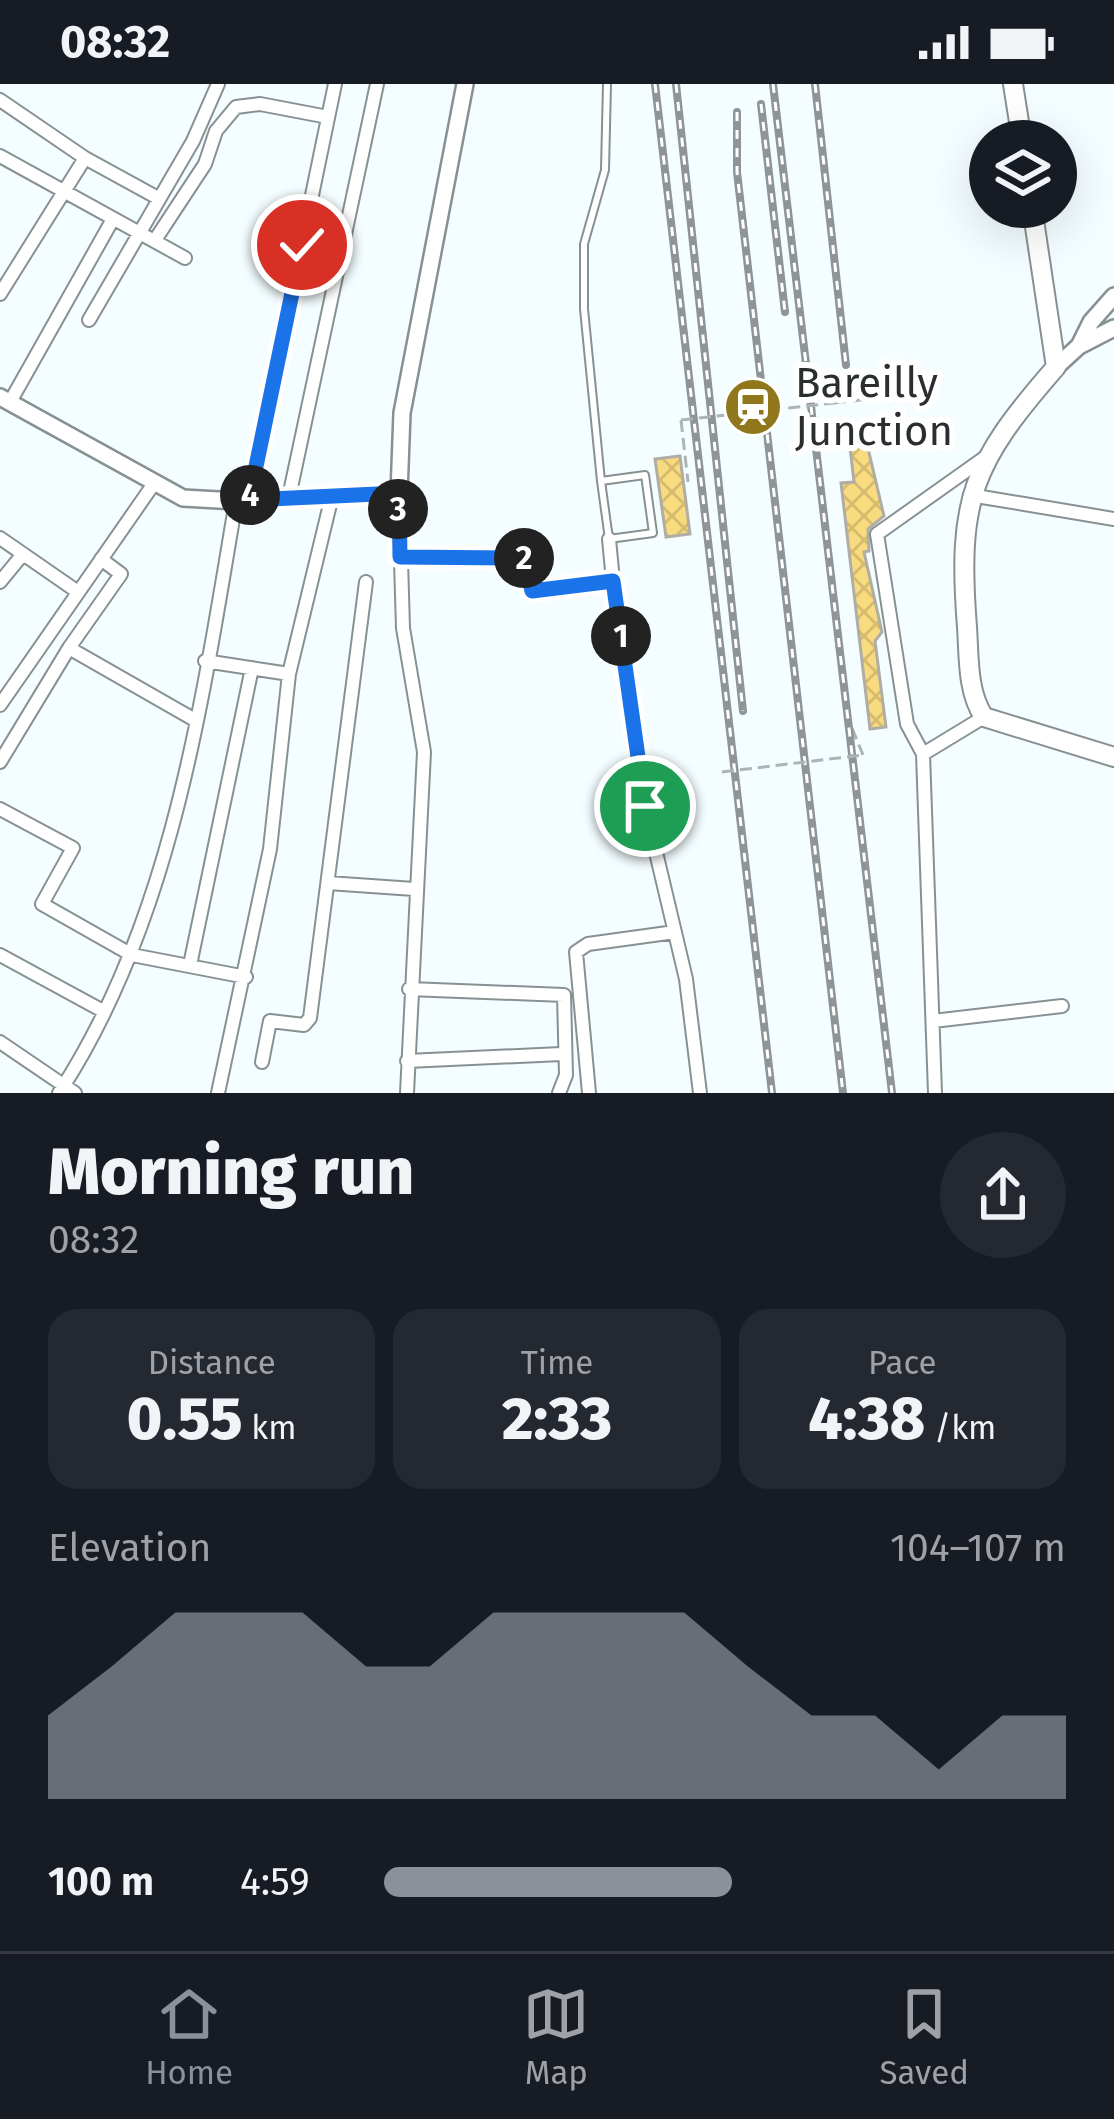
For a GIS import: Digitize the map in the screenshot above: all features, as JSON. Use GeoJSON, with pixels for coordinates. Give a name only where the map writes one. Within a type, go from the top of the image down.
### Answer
{"type":"FeatureCollection","features":[{"type":"Feature","properties":{"kind":"main road"},"geometry":{"type":"LineString","coordinates":[[1013,84],[1019,120]]}},
{"type":"Feature","properties":{"kind":"main road"},"geometry":{"type":"LineString","coordinates":[[1035,228],[1056,367],[988,455],[970,495],[963,535],[973,691],[984,717],[1114,757]]}},
{"type":"Feature","properties":{"kind":"street"},"geometry":{"type":"LineString","coordinates":[[8,84],[0,99],[85,158],[158,198]]}},
{"type":"Feature","properties":{"kind":"street"},"geometry":{"type":"LineString","coordinates":[[89,320],[193,141],[218,84]]}},
{"type":"Feature","properties":{"kind":"street"},"geometry":{"type":"LineString","coordinates":[[0,1042],[66,1091],[132,956],[195,720],[335,84]]}},
{"type":"Feature","properties":{"kind":"street"},"geometry":{"type":"LineString","coordinates":[[289,497],[377,84]]}},
{"type":"Feature","properties":{"kind":"street"},"geometry":{"type":"LineString","coordinates":[[406,1093],[424,752],[403,628],[402,413],[466,84]]}},
{"type":"Feature","properties":{"kind":"street"},"geometry":{"type":"LineString","coordinates":[[155,240],[205,164],[216,131],[236,107],[260,104],[328,117]]}},
{"type":"Feature","properties":{"kind":"street"},"geometry":{"type":"LineString","coordinates":[[0,156],[185,258]]}},
{"type":"Feature","properties":{"kind":"street"},"geometry":{"type":"LineString","coordinates":[[0,295],[85,158]]}},
{"type":"Feature","properties":{"kind":"street"},"geometry":{"type":"LineString","coordinates":[[113,219],[5,400],[183,498],[243,501],[399,493]]}},
{"type":"Feature","properties":{"kind":"street"},"geometry":{"type":"LineString","coordinates":[[1056,367],[1114,296]]}},
{"type":"Feature","properties":{"kind":"street"},"geometry":{"type":"LineString","coordinates":[[1051,331],[1080,343],[1114,328]]}},
{"type":"Feature","properties":{"kind":"street"},"geometry":{"type":"LineString","coordinates":[[935,1093],[923,754],[907,724],[877,534],[988,455]]}},
{"type":"Feature","properties":{"kind":"street"},"geometry":{"type":"LineString","coordinates":[[0,705],[155,482]]}},
{"type":"Feature","properties":{"kind":"street"},"geometry":{"type":"LineString","coordinates":[[970,495],[1114,519]]}},
{"type":"Feature","properties":{"kind":"street"},"geometry":{"type":"LineString","coordinates":[[218,1093],[270,850],[289,674],[332,496]]}},
{"type":"Feature","properties":{"kind":"street"},"geometry":{"type":"LineString","coordinates":[[0,538],[78,592]]}},
{"type":"Feature","properties":{"kind":"street"},"geometry":{"type":"LineString","coordinates":[[609,539],[645,806],[697,1042],[700,1093]]}},
{"type":"Feature","properties":{"kind":"street"},"geometry":{"type":"LineString","coordinates":[[0,582],[23,554]]}},
{"type":"Feature","properties":{"kind":"street"},"geometry":{"type":"LineString","coordinates":[[400,557],[525,558],[532,591],[613,581]]}},
{"type":"Feature","properties":{"kind":"street"},"geometry":{"type":"LineString","coordinates":[[0,762],[69,648],[121,574],[101,559]]}},
{"type":"Feature","properties":{"kind":"street"},"geometry":{"type":"LineString","coordinates":[[262,1062],[270,1022],[309,1021],[366,582]]}},
{"type":"Feature","properties":{"kind":"street"},"geometry":{"type":"LineString","coordinates":[[69,648],[195,720]]}},
{"type":"Feature","properties":{"kind":"street"},"geometry":{"type":"LineString","coordinates":[[205,661],[289,674]]}},
{"type":"Feature","properties":{"kind":"street"},"geometry":{"type":"LineString","coordinates":[[190,964],[253,668]]}},
{"type":"Feature","properties":{"kind":"street"},"geometry":{"type":"LineString","coordinates":[[923,754],[984,717]]}},
{"type":"Feature","properties":{"kind":"street"},"geometry":{"type":"LineString","coordinates":[[0,808],[73,848],[42,904],[132,956],[246,977]]}},
{"type":"Feature","properties":{"kind":"street"},"geometry":{"type":"LineString","coordinates":[[328,883],[414,889]]}},
{"type":"Feature","properties":{"kind":"street"},"geometry":{"type":"LineString","coordinates":[[589,1093],[576,952],[588,944],[675,932]]}},
{"type":"Feature","properties":{"kind":"street"},"geometry":{"type":"LineString","coordinates":[[0,955],[104,1011]]}},
{"type":"Feature","properties":{"kind":"street"},"geometry":{"type":"LineString","coordinates":[[409,989],[580,992]]}},
{"type":"Feature","properties":{"kind":"street"},"geometry":{"type":"LineString","coordinates":[[560,1093],[566,1075],[561,1054],[564,995]]}},
{"type":"Feature","properties":{"kind":"street"},"geometry":{"type":"LineString","coordinates":[[933,1021],[1062,1006]]}},
{"type":"Feature","properties":{"kind":"street"},"geometry":{"type":"LineString","coordinates":[[407,1060],[561,1054]]}},
{"type":"Feature","properties":{"kind":"lane"},"geometry":{"type":"LineString","coordinates":[[601,481],[645,476],[652,533],[609,539],[601,481],[584,309],[584,244],[605,170],[608,84]]}},
{"type":"Feature","properties":{"kind":"path"},"geometry":{"type":"LineString","coordinates":[[688,482],[681,419],[886,398]]}},
{"type":"Feature","properties":{"kind":"path"},"geometry":{"type":"LineString","coordinates":[[722,772],[862,755],[853,728]]}},
{"type":"Feature","properties":{"kind":"building"},"geometry":{"type":"Polygon","coordinates":[[[867,444],[884,516],[868,529],[869,551],[864,552],[882,632],[875,641],[886,727],[870,729],[841,483],[854,482],[850,447],[867,444]]]}},
{"type":"Feature","properties":{"kind":"building"},"geometry":{"type":"Polygon","coordinates":[[[680,456],[690,534],[666,537],[655,459],[680,456]]]}},
{"type":"Feature","properties":{"kind":"railway"},"geometry":{"type":"LineString","coordinates":[[655,84],[772,1093]]}},
{"type":"Feature","properties":{"kind":"railway"},"geometry":{"type":"LineString","coordinates":[[676,84],[743,711]]}},
{"type":"Feature","properties":{"kind":"railway"},"geometry":{"type":"LineString","coordinates":[[773,84],[892,1093]]}},
{"type":"Feature","properties":{"kind":"railway"},"geometry":{"type":"LineString","coordinates":[[815,84],[846,365]]}},
{"type":"Feature","properties":{"kind":"railway"},"geometry":{"type":"LineString","coordinates":[[761,104],[785,312]]}},
{"type":"Feature","properties":{"kind":"railway"},"geometry":{"type":"LineString","coordinates":[[737,112],[737,172],[843,1093]]}},
{"type":"Feature","properties":{"kind":"place","name":"Bareilly Junction"},"geometry":{"type":"Point","coordinates":[753,407]}},
{"type":"Feature","properties":{"kind":"route"},"geometry":{"type":"LineString","coordinates":[[302,245],[249,500],[399,493],[400,557],[525,558],[532,591],[613,581],[645,806]]}}]}
